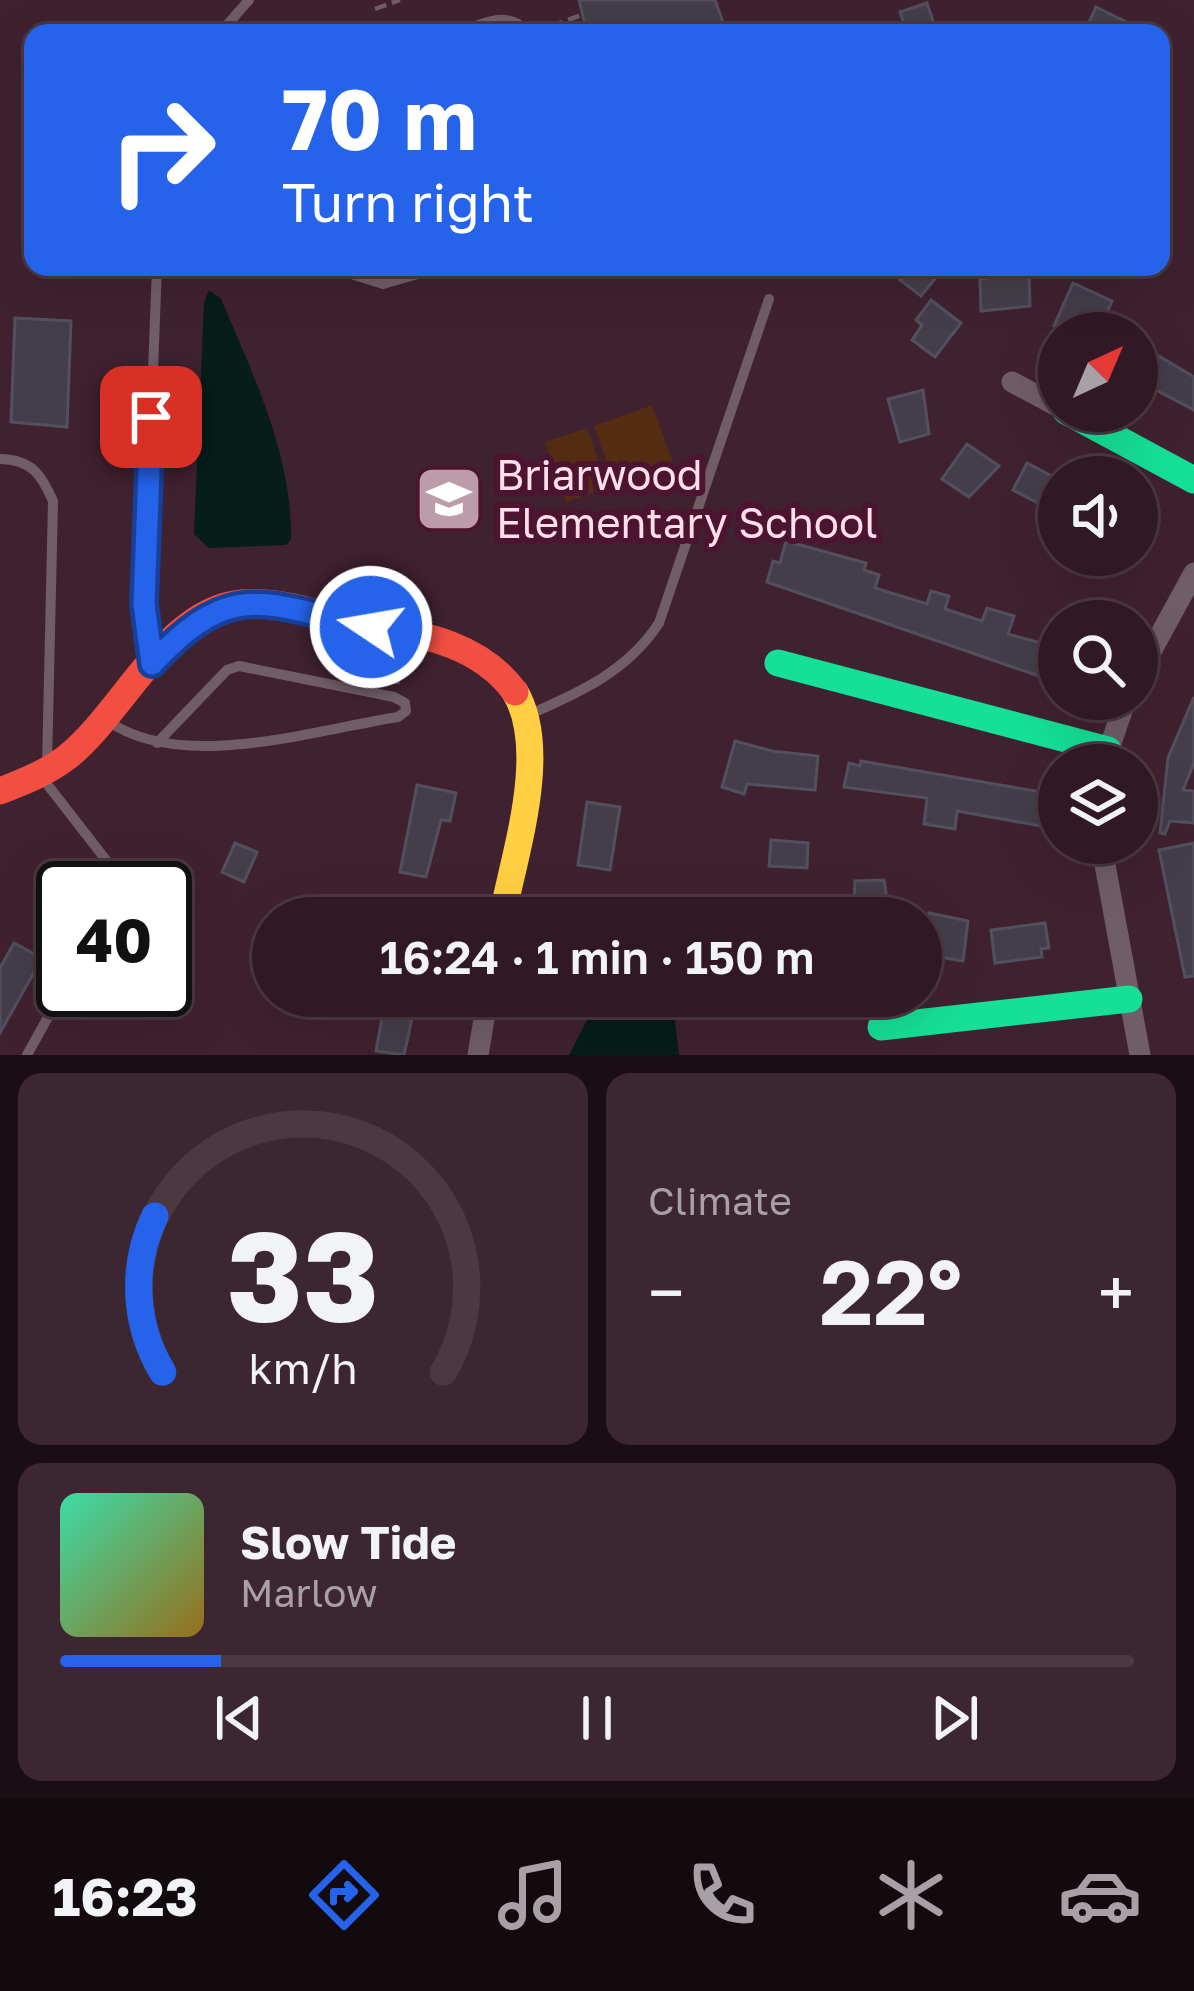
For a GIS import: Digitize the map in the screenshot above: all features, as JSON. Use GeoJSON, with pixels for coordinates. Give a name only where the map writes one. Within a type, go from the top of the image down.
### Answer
{"type":"FeatureCollection","features":[{"type":"Feature","properties":{"kind":"street"},"geometry":{"type":"LineString","coordinates":[[1012,382],[1038,396]]}},
{"type":"Feature","properties":{"kind":"street"},"geometry":{"type":"LineString","coordinates":[[1105,432],[1194,480]]}},
{"type":"Feature","properties":{"kind":"street"},"geometry":{"type":"LineString","coordinates":[[1158,639],[1194,573]]}},
{"type":"Feature","properties":{"kind":"street"},"geometry":{"type":"LineString","coordinates":[[0,791],[44,775],[77,752],[152,664],[200,618],[218,608],[254,603],[461,648],[506,681],[525,716],[526,775],[506,897]]}},
{"type":"Feature","properties":{"kind":"street"},"geometry":{"type":"LineString","coordinates":[[778,663],[1061,744]]}},
{"type":"Feature","properties":{"kind":"street"},"geometry":{"type":"LineString","coordinates":[[1105,864],[1140,1055]]}},
{"type":"Feature","properties":{"kind":"street"},"geometry":{"type":"LineString","coordinates":[[880,1027],[1129,999]]}},
{"type":"Feature","properties":{"kind":"street"},"geometry":{"type":"LineString","coordinates":[[478,1055],[484,1017]]}},
{"type":"Feature","properties":{"kind":"lane"},"geometry":{"type":"LineString","coordinates":[[228,24],[249,0]]}},
{"type":"Feature","properties":{"kind":"lane"},"geometry":{"type":"LineString","coordinates":[[483,24],[503,17],[520,24]]}},
{"type":"Feature","properties":{"kind":"lane"},"geometry":{"type":"LineString","coordinates":[[152,664],[144,604],[157,276]]}},
{"type":"Feature","properties":{"kind":"lane"},"geometry":{"type":"LineString","coordinates":[[358,276],[383,284],[411,276]]}},
{"type":"Feature","properties":{"kind":"lane"},"geometry":{"type":"LineString","coordinates":[[525,716],[588,688],[640,653],[659,623],[770,299]]}},
{"type":"Feature","properties":{"kind":"lane"},"geometry":{"type":"LineString","coordinates":[[0,459],[20,460],[40,473],[53,501],[44,775],[106,861]]}},
{"type":"Feature","properties":{"kind":"lane"},"geometry":{"type":"LineString","coordinates":[[106,719],[132,738],[157,743],[209,748],[398,717],[406,711],[405,703],[238,666],[226,670],[157,743]]}},
{"type":"Feature","properties":{"kind":"lane"},"geometry":{"type":"LineString","coordinates":[[27,1055],[48,1017]]}},
{"type":"Feature","properties":{"kind":"path"},"geometry":{"type":"LineString","coordinates":[[375,9],[400,0]]}},
{"type":"Feature","properties":{"kind":"path"},"geometry":{"type":"LineString","coordinates":[[557,24],[583,15]]}},
{"type":"Feature","properties":{"kind":"shaded area"},"geometry":{"type":"Polygon","coordinates":[[[209,290],[221,299],[278,447],[290,509],[291,540],[286,545],[209,548],[194,534],[204,303],[209,290]]]}},
{"type":"Feature","properties":{"kind":"shaded area"},"geometry":{"type":"Polygon","coordinates":[[[652,405],[674,465],[615,486],[594,426],[652,405]]]}},
{"type":"Feature","properties":{"kind":"shaded area"},"geometry":{"type":"Polygon","coordinates":[[[587,428],[608,487],[566,502],[545,442],[587,428]]]}},
{"type":"Feature","properties":{"kind":"shaded area"},"geometry":{"type":"Polygon","coordinates":[[[674,1017],[679,1055],[569,1055],[587,1020],[674,1017]]]}},
{"type":"Feature","properties":{"kind":"building"},"geometry":{"type":"Polygon","coordinates":[[[579,0],[715,0],[724,24],[585,24],[579,0]]]}},
{"type":"Feature","properties":{"kind":"building"},"geometry":{"type":"Polygon","coordinates":[[[927,3],[934,24],[904,24],[900,12],[927,3]]]}},
{"type":"Feature","properties":{"kind":"building"},"geometry":{"type":"Polygon","coordinates":[[[1096,7],[1131,24],[1088,24],[1096,7]]]}},
{"type":"Feature","properties":{"kind":"building"},"geometry":{"type":"Polygon","coordinates":[[[903,276],[937,276],[921,296],[900,280],[903,276]]]}},
{"type":"Feature","properties":{"kind":"building"},"geometry":{"type":"Polygon","coordinates":[[[1029,276],[1030,306],[981,311],[980,279],[1029,276]]]}},
{"type":"Feature","properties":{"kind":"building"},"geometry":{"type":"Polygon","coordinates":[[[1073,283],[1112,301],[1107,312],[1060,312],[1073,283]]]}},
{"type":"Feature","properties":{"kind":"building"},"geometry":{"type":"Polygon","coordinates":[[[931,300],[961,323],[935,357],[912,340],[922,325],[916,320],[931,300]]]}},
{"type":"Feature","properties":{"kind":"building"},"geometry":{"type":"Polygon","coordinates":[[[15,318],[71,321],[67,427],[11,422],[15,318]]]}},
{"type":"Feature","properties":{"kind":"building"},"geometry":{"type":"Polygon","coordinates":[[[1158,356],[1194,377],[1194,410],[1158,391],[1158,356]]]}},
{"type":"Feature","properties":{"kind":"building"},"geometry":{"type":"Polygon","coordinates":[[[923,390],[929,434],[900,442],[888,399],[923,390]]]}},
{"type":"Feature","properties":{"kind":"building"},"geometry":{"type":"Polygon","coordinates":[[[967,444],[999,466],[969,497],[942,479],[967,444]]]}},
{"type":"Feature","properties":{"kind":"building"},"geometry":{"type":"Polygon","coordinates":[[[1027,463],[1038,469],[1038,503],[1013,490],[1027,463]]]}},
{"type":"Feature","properties":{"kind":"building"},"geometry":{"type":"Polygon","coordinates":[[[786,541],[866,563],[864,570],[879,575],[875,588],[927,604],[931,591],[949,596],[945,609],[982,621],[987,608],[1014,616],[1008,634],[1038,642],[1038,676],[767,582],[773,561],[780,563],[786,541]]]}},
{"type":"Feature","properties":{"kind":"building"},"geometry":{"type":"Polygon","coordinates":[[[1194,697],[1194,763],[1183,790],[1194,791],[1194,823],[1170,821],[1165,834],[1160,833],[1168,758],[1194,697]]]}},
{"type":"Feature","properties":{"kind":"building"},"geometry":{"type":"Polygon","coordinates":[[[735,741],[818,756],[815,790],[747,784],[744,794],[722,787],[735,741]]]}},
{"type":"Feature","properties":{"kind":"building"},"geometry":{"type":"Polygon","coordinates":[[[861,761],[1038,791],[1038,825],[957,811],[955,829],[924,824],[927,798],[844,787],[849,763],[860,766],[861,761]]]}},
{"type":"Feature","properties":{"kind":"building"},"geometry":{"type":"Polygon","coordinates":[[[417,785],[456,793],[450,821],[441,820],[426,877],[400,872],[417,785]]]}},
{"type":"Feature","properties":{"kind":"building"},"geometry":{"type":"Polygon","coordinates":[[[587,802],[620,807],[610,870],[578,865],[587,802]]]}},
{"type":"Feature","properties":{"kind":"building"},"geometry":{"type":"Polygon","coordinates":[[[771,840],[808,843],[807,868],[769,866],[771,840]]]}},
{"type":"Feature","properties":{"kind":"building"},"geometry":{"type":"Polygon","coordinates":[[[235,843],[257,852],[244,882],[222,872],[235,843]]]}},
{"type":"Feature","properties":{"kind":"building"},"geometry":{"type":"Polygon","coordinates":[[[1194,843],[1194,976],[1185,977],[1159,850],[1194,843]]]}},
{"type":"Feature","properties":{"kind":"building"},"geometry":{"type":"Polygon","coordinates":[[[884,880],[887,897],[854,897],[855,881],[884,880]]]}},
{"type":"Feature","properties":{"kind":"building"},"geometry":{"type":"Polygon","coordinates":[[[942,916],[968,921],[963,961],[942,958],[942,916]]]}},
{"type":"Feature","properties":{"kind":"building"},"geometry":{"type":"Polygon","coordinates":[[[1045,923],[1049,948],[1041,949],[1042,957],[995,963],[991,930],[1045,923]]]}},
{"type":"Feature","properties":{"kind":"building"},"geometry":{"type":"Polygon","coordinates":[[[14,943],[36,955],[36,969],[0,1033],[0,968],[14,943]]]}},
{"type":"Feature","properties":{"kind":"building"},"geometry":{"type":"Polygon","coordinates":[[[382,1017],[412,1017],[404,1055],[376,1051],[382,1017]]]}},
{"type":"Feature","properties":{"kind":"traffic: fast"},"geometry":{"type":"LineString","coordinates":[[1105,432],[1194,480]]}},
{"type":"Feature","properties":{"kind":"traffic: fast"},"geometry":{"type":"LineString","coordinates":[[778,663],[1085,744]]}},
{"type":"Feature","properties":{"kind":"traffic: fast"},"geometry":{"type":"LineString","coordinates":[[881,1027],[1129,999]]}},
{"type":"Feature","properties":{"kind":"traffic: slow"},"geometry":{"type":"LineString","coordinates":[[507,897],[529,773],[525,716],[515,692]]}},
{"type":"Feature","properties":{"kind":"traffic: jam"},"geometry":{"type":"LineString","coordinates":[[0,791],[66,758],[190,624],[215,610],[242,603],[290,606],[450,644],[485,663],[515,692]]}},
{"type":"Feature","properties":{"kind":"place","name":"Briarwood Elementary School"},"geometry":{"type":"Point","coordinates":[449,499]}},
{"type":"Feature","properties":{"kind":"route"},"geometry":{"type":"LineString","coordinates":[[151,417],[144,604],[152,664],[200,618],[239,603],[371,627]]}}]}
